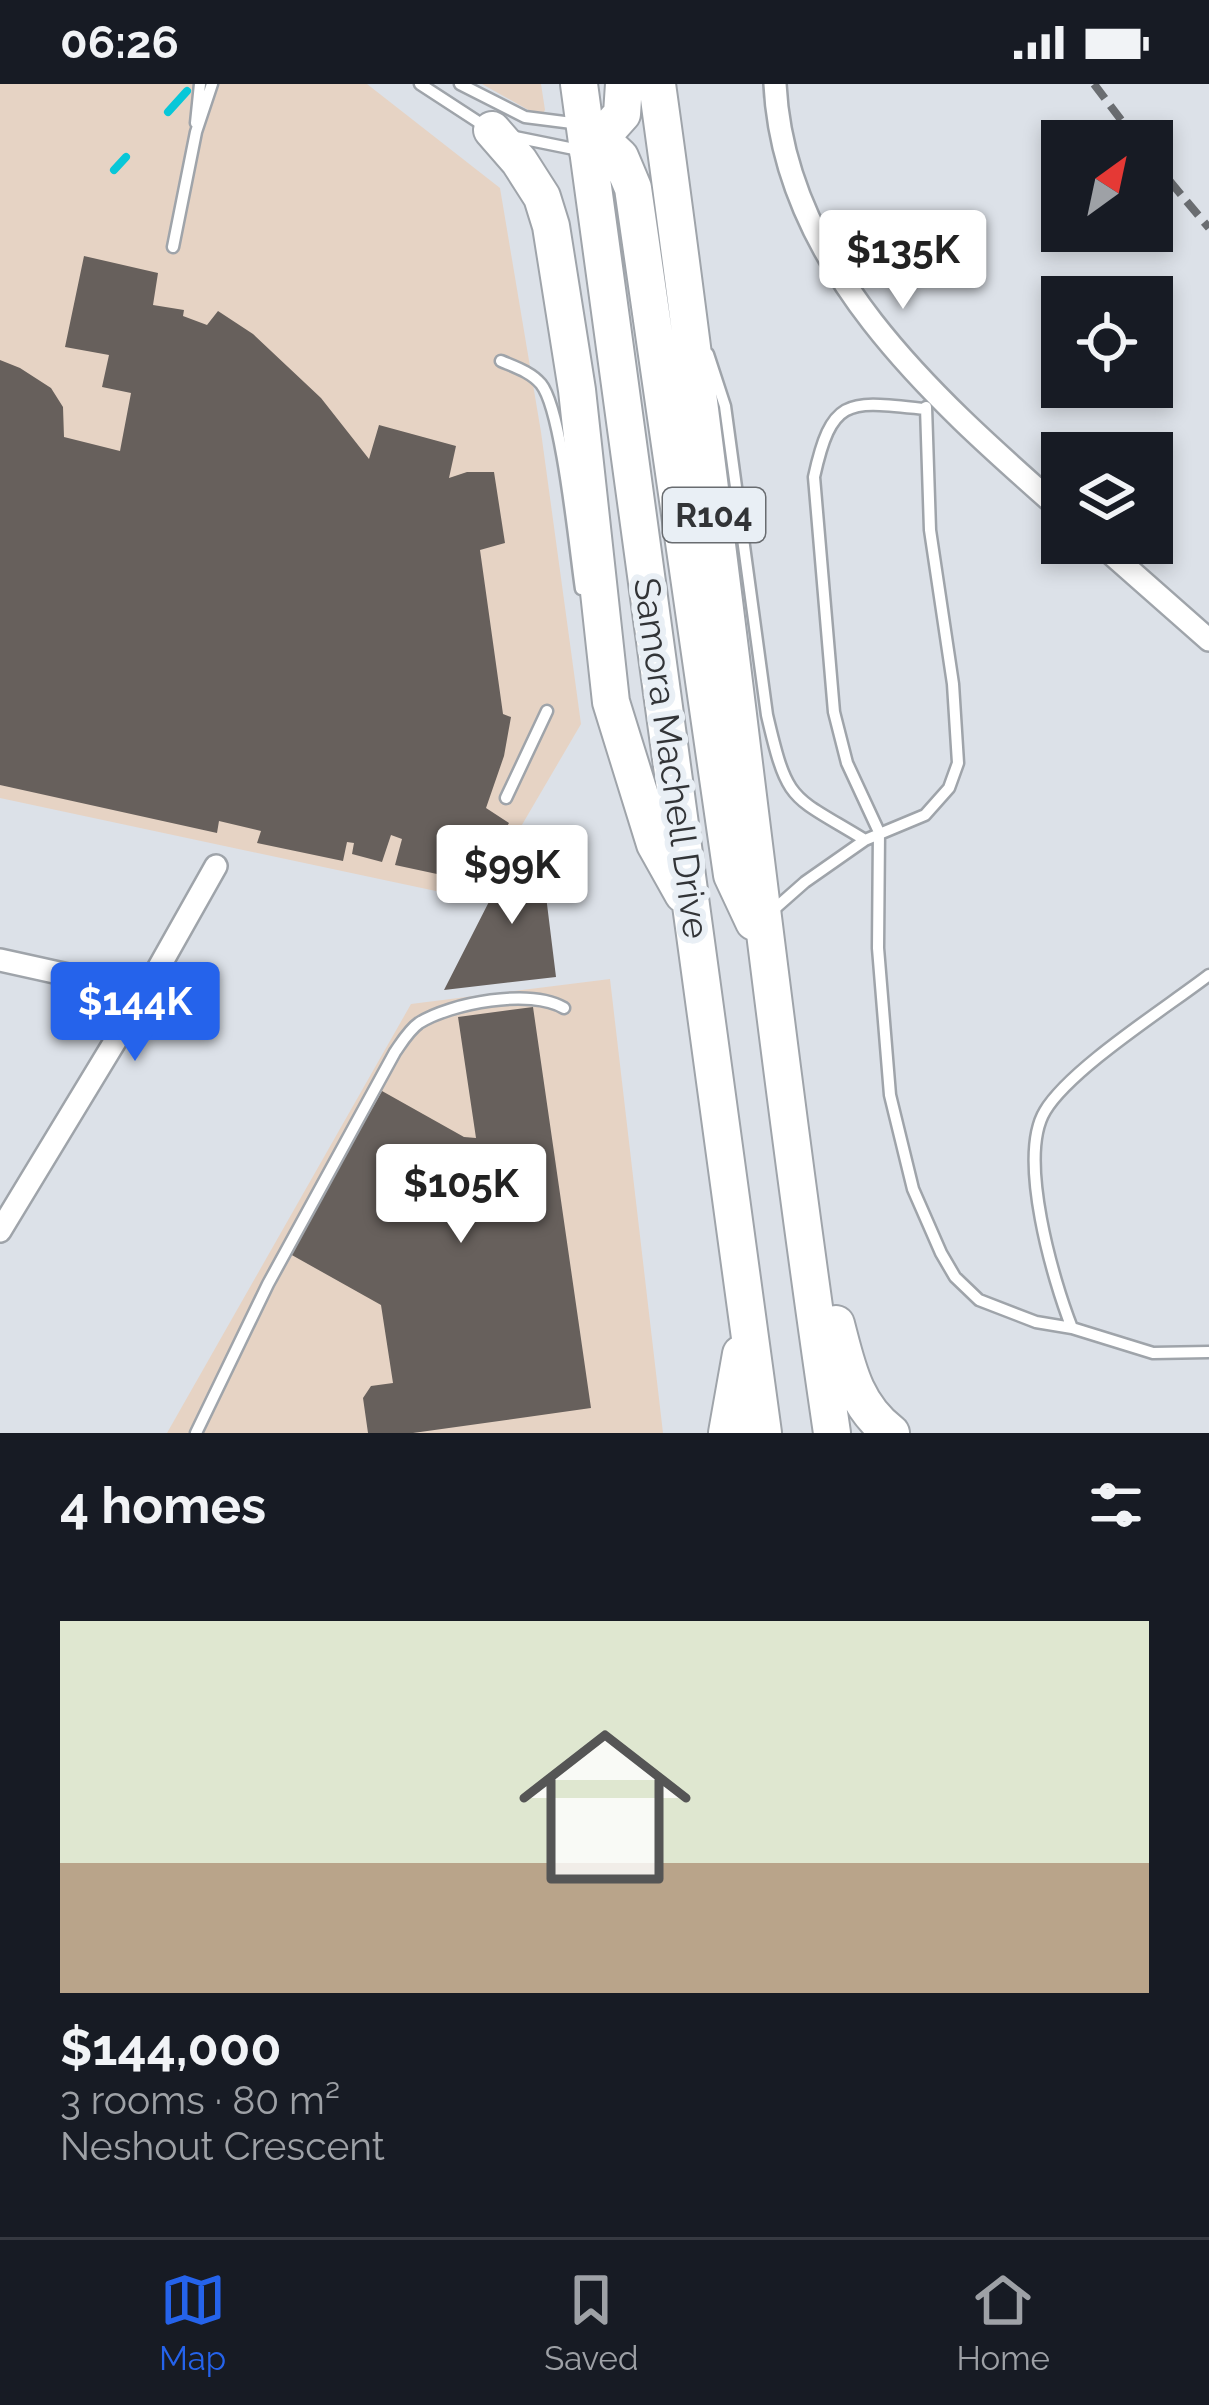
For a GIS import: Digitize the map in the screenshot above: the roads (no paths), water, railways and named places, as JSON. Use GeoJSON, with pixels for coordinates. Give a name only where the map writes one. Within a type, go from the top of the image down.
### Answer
{"type":"FeatureCollection","features":[{"type":"Feature","properties":{"kind":"main road","name":"Samora Machell Drive"},"geometry":{"type":"LineString","coordinates":[[579,84],[592,138],[763,1433]]}},
{"type":"Feature","properties":{"kind":"main road"},"geometry":{"type":"LineString","coordinates":[[624,84],[622,114],[592,138],[620,157],[633,188],[732,875],[742,902],[766,932]]}},
{"type":"Feature","properties":{"kind":"main road","name":"Samora Machell Drive"},"geometry":{"type":"LineString","coordinates":[[657,84],[792,1164],[832,1433]]}},
{"type":"Feature","properties":{"kind":"main road"},"geometry":{"type":"LineString","coordinates":[[492,130],[519,160],[542,197],[551,226],[577,390],[610,702],[655,844],[670,877],[693,906]]}},
{"type":"Feature","properties":{"kind":"main road"},"geometry":{"type":"LineString","coordinates":[[792,1164],[853,1387],[869,1414],[891,1433]]}},
{"type":"Feature","properties":{"kind":"main road"},"geometry":{"type":"LineString","coordinates":[[727,1433],[747,1312]]}},
{"type":"Feature","properties":{"kind":"street"},"geometry":{"type":"LineString","coordinates":[[776,84],[786,157],[818,242],[852,296],[927,386],[1041,492]]}},
{"type":"Feature","properties":{"kind":"street"},"geometry":{"type":"LineString","coordinates":[[1123,564],[1209,640]]}},
{"type":"Feature","properties":{"kind":"street"},"geometry":{"type":"LineString","coordinates":[[0,1231],[216,866]]}},
{"type":"Feature","properties":{"kind":"street"},"geometry":{"type":"LineString","coordinates":[[0,960],[145,992]]}},
{"type":"Feature","properties":{"kind":"lane"},"geometry":{"type":"LineString","coordinates":[[196,132],[200,84]]}},
{"type":"Feature","properties":{"kind":"lane"},"geometry":{"type":"LineString","coordinates":[[172,247],[196,132],[212,84]]}},
{"type":"Feature","properties":{"kind":"lane"},"geometry":{"type":"LineString","coordinates":[[420,84],[492,130],[592,138]]}},
{"type":"Feature","properties":{"kind":"lane"},"geometry":{"type":"LineString","coordinates":[[460,84],[525,117],[592,138]]}},
{"type":"Feature","properties":{"kind":"lane"},"geometry":{"type":"LineString","coordinates":[[690,322],[719,379],[725,406],[778,765],[794,797],[865,840]]}},
{"type":"Feature","properties":{"kind":"lane"},"geometry":{"type":"LineString","coordinates":[[500,361],[527,372],[543,386],[555,416],[582,596]]}},
{"type":"Feature","properties":{"kind":"lane"},"geometry":{"type":"LineString","coordinates":[[766,932],[805,882],[865,840],[925,815],[949,788],[958,763],[953,684],[930,530],[927,386]]}},
{"type":"Feature","properties":{"kind":"lane"},"geometry":{"type":"LineString","coordinates":[[926,409],[865,403],[835,416],[814,477],[834,712],[847,763],[880,832],[878,948],[890,1095],[913,1189],[940,1253],[955,1277],[979,1300],[1112,1344],[1153,1353],[1209,1352]]}},
{"type":"Feature","properties":{"kind":"lane"},"geometry":{"type":"LineString","coordinates":[[589,641],[610,702]]}},
{"type":"Feature","properties":{"kind":"lane"},"geometry":{"type":"LineString","coordinates":[[506,799],[547,711]]}},
{"type":"Feature","properties":{"kind":"lane"},"geometry":{"type":"LineString","coordinates":[[1072,1328],[1061,1301],[1038,1197],[1035,1148],[1042,1115],[1064,1086],[1209,975]]}},
{"type":"Feature","properties":{"kind":"lane"},"geometry":{"type":"LineString","coordinates":[[196,1433],[268,1284],[395,1052],[414,1026],[448,1008],[511,1000],[551,1000],[564,1008]]}},
{"type":"Feature","properties":{"kind":"waterway"},"geometry":{"type":"LineString","coordinates":[[168,112],[187,91]]}},
{"type":"Feature","properties":{"kind":"waterway"},"geometry":{"type":"LineString","coordinates":[[114,170],[126,157]]}},
{"type":"Feature","properties":{"kind":"railway"},"geometry":{"type":"LineString","coordinates":[[1094,84],[1121,120]]}},
{"type":"Feature","properties":{"kind":"railway"},"geometry":{"type":"LineString","coordinates":[[1173,185],[1209,228]]}}]}
